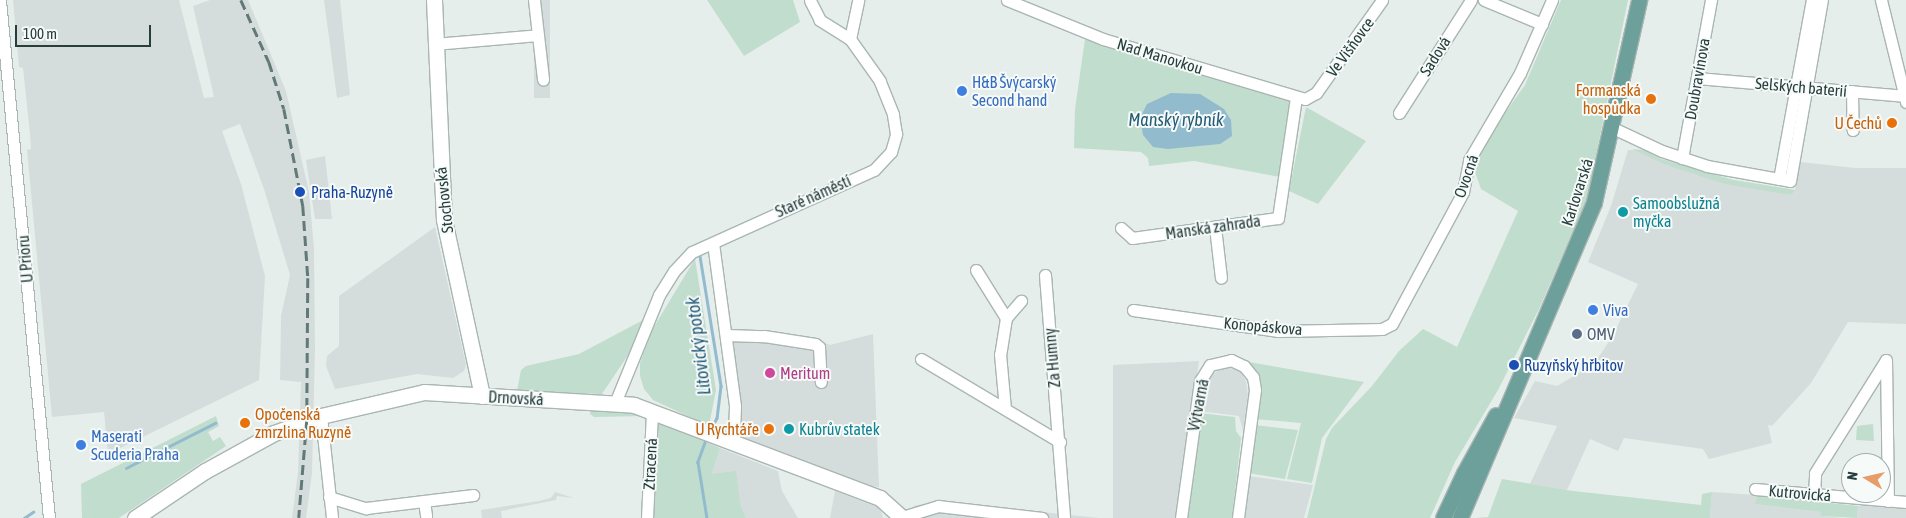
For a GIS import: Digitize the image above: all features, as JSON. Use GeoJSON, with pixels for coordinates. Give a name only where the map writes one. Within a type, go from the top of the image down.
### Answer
{"type":"FeatureCollection","features":[{"type":"Feature","properties":{"kind":"main road","name":"Stochovská"},"geometry":{"type":"LineString","coordinates":[[434,0],[434,44],[444,220],[482,396]]}},
{"type":"Feature","properties":{"kind":"main road","name":"Karlovarská"},"geometry":{"type":"LineString","coordinates":[[1462,515],[1583,232],[1603,174],[1639,0]]}},
{"type":"Feature","properties":{"kind":"main road","name":"Karlovarská"},"geometry":{"type":"LineString","coordinates":[[1443,518],[1476,448],[1516,385]]}},
{"type":"Feature","properties":{"kind":"main road","name":"Drnovská"},"geometry":{"type":"LineString","coordinates":[[135,518],[232,455],[274,433],[321,416],[416,392],[615,403],[652,410],[727,441],[880,498],[902,518]]}},
{"type":"Feature","properties":{"kind":"street","name":"U Prioru"},"geometry":{"type":"LineString","coordinates":[[0,0],[49,518]]}},
{"type":"Feature","properties":{"kind":"street"},"geometry":{"type":"LineString","coordinates":[[534,0],[543,79]]}},
{"type":"Feature","properties":{"kind":"street"},"geometry":{"type":"LineString","coordinates":[[810,0],[820,20],[850,39],[858,0]]}},
{"type":"Feature","properties":{"kind":"street","name":"Nad Manovkou"},"geometry":{"type":"LineString","coordinates":[[1006,0],[1103,39],[1296,98],[1305,99],[1316,94]]}},
{"type":"Feature","properties":{"kind":"street","name":"Ve Višňovce"},"geometry":{"type":"LineString","coordinates":[[1316,94],[1382,0]]}},
{"type":"Feature","properties":{"kind":"street","name":"Sadová"},"geometry":{"type":"LineString","coordinates":[[1399,113],[1470,0]]}},
{"type":"Feature","properties":{"kind":"street"},"geometry":{"type":"LineString","coordinates":[[1484,0],[1542,24]]}},
{"type":"Feature","properties":{"kind":"street","name":"Ovocná"},"geometry":{"type":"LineString","coordinates":[[1392,324],[1463,192],[1469,160],[1520,73],[1552,0]]}},
{"type":"Feature","properties":{"kind":"street","name":"Doubravínova"},"geometry":{"type":"LineString","coordinates":[[1682,158],[1711,0]]}},
{"type":"Feature","properties":{"kind":"street"},"geometry":{"type":"LineString","coordinates":[[1802,87],[1812,0]]}},
{"type":"Feature","properties":{"kind":"street"},"geometry":{"type":"LineString","coordinates":[[1613,128],[1682,158],[1738,174],[1785,180],[1802,87],[1822,0]]}},
{"type":"Feature","properties":{"kind":"street"},"geometry":{"type":"LineString","coordinates":[[1881,0],[1905,98]]}},
{"type":"Feature","properties":{"kind":"street"},"geometry":{"type":"LineString","coordinates":[[434,44],[538,34]]}},
{"type":"Feature","properties":{"kind":"street","name":"Staré náměstí"},"geometry":{"type":"LineString","coordinates":[[615,403],[659,295],[674,271],[692,252],[874,170],[891,152],[896,134],[893,114],[880,82],[850,39]]}},
{"type":"Feature","properties":{"kind":"street","name":"Selských baterií"},"geometry":{"type":"LineString","coordinates":[[1697,78],[1852,91],[1905,98]]}},
{"type":"Feature","properties":{"kind":"street"},"geometry":{"type":"LineString","coordinates":[[1852,91],[1852,130]]}},
{"type":"Feature","properties":{"kind":"street","name":"Manská zahrada"},"geometry":{"type":"LineString","coordinates":[[1121,228],[1132,238],[1278,218],[1296,98]]}},
{"type":"Feature","properties":{"kind":"street"},"geometry":{"type":"LineString","coordinates":[[1215,227],[1222,278]]}},
{"type":"Feature","properties":{"kind":"street"},"geometry":{"type":"LineString","coordinates":[[713,243],[736,406],[727,441]]}},
{"type":"Feature","properties":{"kind":"street"},"geometry":{"type":"LineString","coordinates":[[976,270],[1006,318]]}},
{"type":"Feature","properties":{"kind":"street","name":"Za Humny"},"geometry":{"type":"LineString","coordinates":[[1045,275],[1060,442],[1064,518]]}},
{"type":"Feature","properties":{"kind":"street"},"geometry":{"type":"LineString","coordinates":[[1005,409],[1000,354],[1006,318],[1021,301]]}},
{"type":"Feature","properties":{"kind":"street","name":"Konopáskova"},"geometry":{"type":"LineString","coordinates":[[1133,310],[1278,331],[1382,329],[1392,324]]}},
{"type":"Feature","properties":{"kind":"street"},"geometry":{"type":"LineString","coordinates":[[727,335],[764,336],[815,344],[819,348],[822,382]]}},
{"type":"Feature","properties":{"kind":"street"},"geometry":{"type":"LineString","coordinates":[[921,359],[1060,442]]}},
{"type":"Feature","properties":{"kind":"street","name":"Výtvarná"},"geometry":{"type":"LineString","coordinates":[[1181,518],[1200,381],[1210,366],[1231,360],[1244,366],[1253,377],[1255,390],[1238,518]]}},
{"type":"Feature","properties":{"kind":"street"},"geometry":{"type":"LineString","coordinates":[[1814,494],[1815,473],[1886,360],[1887,453]]}},
{"type":"Feature","properties":{"kind":"street","name":"Ztracená"},"geometry":{"type":"LineString","coordinates":[[647,518],[652,410]]}},
{"type":"Feature","properties":{"kind":"street"},"geometry":{"type":"LineString","coordinates":[[321,416],[332,518]]}},
{"type":"Feature","properties":{"kind":"street","name":"Kutrovická"},"geometry":{"type":"LineString","coordinates":[[1755,489],[1841,497]]}},
{"type":"Feature","properties":{"kind":"street"},"geometry":{"type":"LineString","coordinates":[[329,497],[366,508],[473,495]]}},
{"type":"Feature","properties":{"kind":"street"},"geometry":{"type":"LineString","coordinates":[[424,501],[426,516]]}},
{"type":"Feature","properties":{"kind":"street","name":"Kutrovická"},"geometry":{"type":"LineString","coordinates":[[1891,501],[1906,502]]}},
{"type":"Feature","properties":{"kind":"street"},"geometry":{"type":"LineString","coordinates":[[902,518],[938,506],[1042,518]]}},
{"type":"Feature","properties":{"kind":"shaded area"},"geometry":{"type":"Polygon","coordinates":[[[13,0],[179,0],[204,98],[214,97],[193,6],[210,0],[248,0],[286,91],[309,192],[314,249],[315,349],[312,473],[306,518],[292,518],[298,472],[301,382],[280,380],[281,316],[290,275],[264,189],[240,124],[222,131],[241,184],[265,276],[259,380],[108,454],[104,412],[52,417],[27,150],[31,149],[30,134],[23,68],[19,67],[13,0]]]}},
{"type":"Feature","properties":{"kind":"shaded area"},"geometry":{"type":"Polygon","coordinates":[[[324,0],[340,0],[350,95],[337,98],[324,0]]]}},
{"type":"Feature","properties":{"kind":"shaded area"},"geometry":{"type":"Polygon","coordinates":[[[534,0],[550,0],[550,98],[534,98],[534,0]]]}},
{"type":"Feature","properties":{"kind":"shaded area"},"geometry":{"type":"Polygon","coordinates":[[[1628,150],[1644,150],[1661,159],[1733,180],[1795,190],[1800,162],[1855,168],[1906,168],[1906,324],[1848,322],[1811,383],[1772,426],[1768,425],[1772,443],[1709,459],[1703,449],[1624,438],[1618,451],[1590,439],[1567,490],[1530,484],[1557,426],[1514,418],[1535,381],[1557,386],[1594,364],[1612,337],[1638,284],[1588,262],[1611,206],[1628,150]]]}},
{"type":"Feature","properties":{"kind":"shaded area"},"geometry":{"type":"Polygon","coordinates":[[[325,156],[332,219],[315,219],[306,160],[325,156]]]}},
{"type":"Feature","properties":{"kind":"shaded area"},"geometry":{"type":"Polygon","coordinates":[[[435,227],[466,365],[464,371],[453,378],[417,374],[335,389],[326,366],[327,356],[339,346],[339,296],[435,227]]]}},
{"type":"Feature","properties":{"kind":"shaded area"},"geometry":{"type":"Polygon","coordinates":[[[722,330],[807,336],[830,345],[873,334],[879,487],[855,484],[729,437],[730,403],[722,330]]]}},
{"type":"Feature","properties":{"kind":"shaded area"},"geometry":{"type":"Polygon","coordinates":[[[1199,361],[1175,518],[1113,518],[1113,365],[1199,361]]]}},
{"type":"Feature","properties":{"kind":"shaded area"},"geometry":{"type":"Polygon","coordinates":[[[1225,367],[1239,370],[1246,381],[1248,396],[1243,431],[1239,416],[1199,411],[1205,378],[1225,367]]]}},
{"type":"Feature","properties":{"kind":"shaded area"},"geometry":{"type":"Polygon","coordinates":[[[720,448],[778,471],[782,491],[798,518],[746,518],[740,503],[712,474],[720,448]]]}},
{"type":"Feature","properties":{"kind":"shaded area"},"geometry":{"type":"Polygon","coordinates":[[[1248,476],[1313,485],[1304,518],[1243,518],[1248,476]]]}},
{"type":"Feature","properties":{"kind":"shaded area"},"geometry":{"type":"Polygon","coordinates":[[[835,491],[880,508],[883,518],[830,518],[835,491]]]}},
{"type":"Feature","properties":{"kind":"shaded area"},"geometry":{"type":"Polygon","coordinates":[[[555,492],[574,498],[557,496],[556,500],[501,511],[502,518],[482,518],[481,510],[539,501],[551,498],[555,492]]]}},
{"type":"Feature","properties":{"kind":"shaded area"},"geometry":{"type":"Polygon","coordinates":[[[1712,492],[1757,495],[1755,504],[1820,512],[1821,516],[1842,518],[1710,518],[1712,492]]]}},
{"type":"Feature","properties":{"kind":"shaded area"},"geometry":{"type":"Polygon","coordinates":[[[938,501],[1099,518],[915,518],[918,516],[913,506],[938,501]]]}},
{"type":"Feature","properties":{"kind":"shaded area"},"geometry":{"type":"Polygon","coordinates":[[[1871,504],[1906,506],[1906,518],[1857,518],[1858,506],[1871,504]]]}},
{"type":"Feature","properties":{"kind":"green space"},"geometry":{"type":"Polygon","coordinates":[[[707,0],[793,0],[800,22],[744,56],[707,0]]]}},
{"type":"Feature","properties":{"kind":"green space"},"geometry":{"type":"Polygon","coordinates":[[[1561,0],[1628,0],[1587,199],[1539,309],[1498,390],[1455,462],[1430,518],[1307,518],[1326,439],[1332,428],[1372,386],[1399,351],[1423,329],[1457,347],[1518,211],[1481,189],[1474,169],[1476,154],[1525,85],[1561,0]]]}},
{"type":"Feature","properties":{"kind":"green space"},"geometry":{"type":"Polygon","coordinates":[[[1085,39],[1292,102],[1280,177],[1194,161],[1149,166],[1148,158],[1141,152],[1074,148],[1075,109],[1085,39]]]}},
{"type":"Feature","properties":{"kind":"green space"},"geometry":{"type":"Polygon","coordinates":[[[1306,107],[1366,141],[1318,204],[1289,191],[1306,107]]]}},
{"type":"Feature","properties":{"kind":"green space"},"geometry":{"type":"Polygon","coordinates":[[[1632,149],[1644,150],[1661,159],[1733,180],[1795,190],[1791,195],[1725,184],[1664,164],[1632,149]]]}},
{"type":"Feature","properties":{"kind":"green space"},"geometry":{"type":"Polygon","coordinates":[[[695,259],[716,390],[709,426],[653,400],[644,389],[640,376],[640,363],[652,330],[695,259]]]}},
{"type":"Feature","properties":{"kind":"green space"},"geometry":{"type":"Polygon","coordinates":[[[645,319],[628,355],[602,394],[517,391],[521,370],[526,366],[579,354],[645,319]]]}},
{"type":"Feature","properties":{"kind":"green space"},"geometry":{"type":"Polygon","coordinates":[[[1249,362],[1364,382],[1322,438],[1312,483],[1287,479],[1301,423],[1255,419],[1259,378],[1249,362]]]}},
{"type":"Feature","properties":{"kind":"green space"},"geometry":{"type":"Polygon","coordinates":[[[591,407],[642,412],[647,416],[594,417],[590,414],[591,407]]]}},
{"type":"Feature","properties":{"kind":"green space"},"geometry":{"type":"Polygon","coordinates":[[[1199,413],[1235,417],[1236,431],[1241,438],[1232,518],[1186,518],[1199,413]]]}},
{"type":"Feature","properties":{"kind":"green space"},"geometry":{"type":"Polygon","coordinates":[[[216,416],[219,426],[208,432],[213,441],[220,437],[226,446],[119,518],[82,518],[81,484],[216,416]]]}},
{"type":"Feature","properties":{"kind":"green space"},"geometry":{"type":"Polygon","coordinates":[[[660,422],[720,448],[712,474],[736,471],[740,503],[746,518],[652,518],[656,428],[660,422]]]}},
{"type":"Feature","properties":{"kind":"green space"},"geometry":{"type":"Polygon","coordinates":[[[1873,424],[1874,441],[1856,440],[1857,426],[1873,424]]]}},
{"type":"Feature","properties":{"kind":"green space"},"geometry":{"type":"Polygon","coordinates":[[[1254,425],[1298,430],[1285,479],[1248,473],[1254,425]]]}},
{"type":"Feature","properties":{"kind":"green space"},"geometry":{"type":"Polygon","coordinates":[[[1502,479],[1573,491],[1701,505],[1702,494],[1712,492],[1710,518],[1476,518],[1488,517],[1502,479]]]}},
{"type":"Feature","properties":{"kind":"green space"},"geometry":{"type":"Polygon","coordinates":[[[1757,495],[1858,506],[1857,518],[1821,516],[1820,512],[1755,504],[1757,495]]]}},
{"type":"Feature","properties":{"kind":"water","name":"Manský rybník"},"geometry":{"type":"Polygon","coordinates":[[[1171,93],[1200,94],[1224,109],[1231,120],[1232,136],[1220,144],[1168,149],[1153,147],[1143,135],[1140,118],[1147,104],[1171,93]]]}},
{"type":"Feature","properties":{"kind":"waterway","name":"Litovický potok"},"geometry":{"type":"LineString","coordinates":[[700,256],[721,386],[717,418],[712,428]]}},
{"type":"Feature","properties":{"kind":"waterway"},"geometry":{"type":"LineString","coordinates":[[126,468],[215,423]]}},
{"type":"Feature","properties":{"kind":"waterway","name":"Litovický potok"},"geometry":{"type":"LineString","coordinates":[[707,437],[698,462],[707,518]]}},
{"type":"Feature","properties":{"kind":"waterway"},"geometry":{"type":"LineString","coordinates":[[24,518],[33,512]]}},
{"type":"Feature","properties":{"kind":"railway"},"geometry":{"type":"LineString","coordinates":[[241,0],[269,62],[284,109],[303,206],[308,278],[307,420],[299,518]]}},
{"type":"Feature","properties":{"kind":"place","name":"H&B Švýcarský Second hand"},"geometry":{"type":"Point","coordinates":[962,91]}},
{"type":"Feature","properties":{"kind":"place","name":"Formanská hospůdka"},"geometry":{"type":"Point","coordinates":[1651,99]}},
{"type":"Feature","properties":{"kind":"place","name":"U Čechů"},"geometry":{"type":"Point","coordinates":[1892,123]}},
{"type":"Feature","properties":{"kind":"place","name":"Praha-Ruzyně"},"geometry":{"type":"Point","coordinates":[300,192]}},
{"type":"Feature","properties":{"kind":"place","name":"Samoobslužná myčka"},"geometry":{"type":"Point","coordinates":[1623,212]}},
{"type":"Feature","properties":{"kind":"place","name":"Viva"},"geometry":{"type":"Point","coordinates":[1593,310]}},
{"type":"Feature","properties":{"kind":"place","name":"OMV"},"geometry":{"type":"Point","coordinates":[1577,334]}},
{"type":"Feature","properties":{"kind":"place","name":"Ruzyňský hřbitov"},"geometry":{"type":"Point","coordinates":[1514,365]}},
{"type":"Feature","properties":{"kind":"place","name":"Meritum"},"geometry":{"type":"Point","coordinates":[770,373]}},
{"type":"Feature","properties":{"kind":"place","name":"Opočenská zmrzlina Ruzyně"},"geometry":{"type":"Point","coordinates":[245,423]}},
{"type":"Feature","properties":{"kind":"place","name":"U Rychtáře"},"geometry":{"type":"Point","coordinates":[769,429]}},
{"type":"Feature","properties":{"kind":"place","name":"Kubrův statek"},"geometry":{"type":"Point","coordinates":[789,429]}},
{"type":"Feature","properties":{"kind":"place","name":"Maserati Scuderia Praha"},"geometry":{"type":"Point","coordinates":[81,445]}}]}
